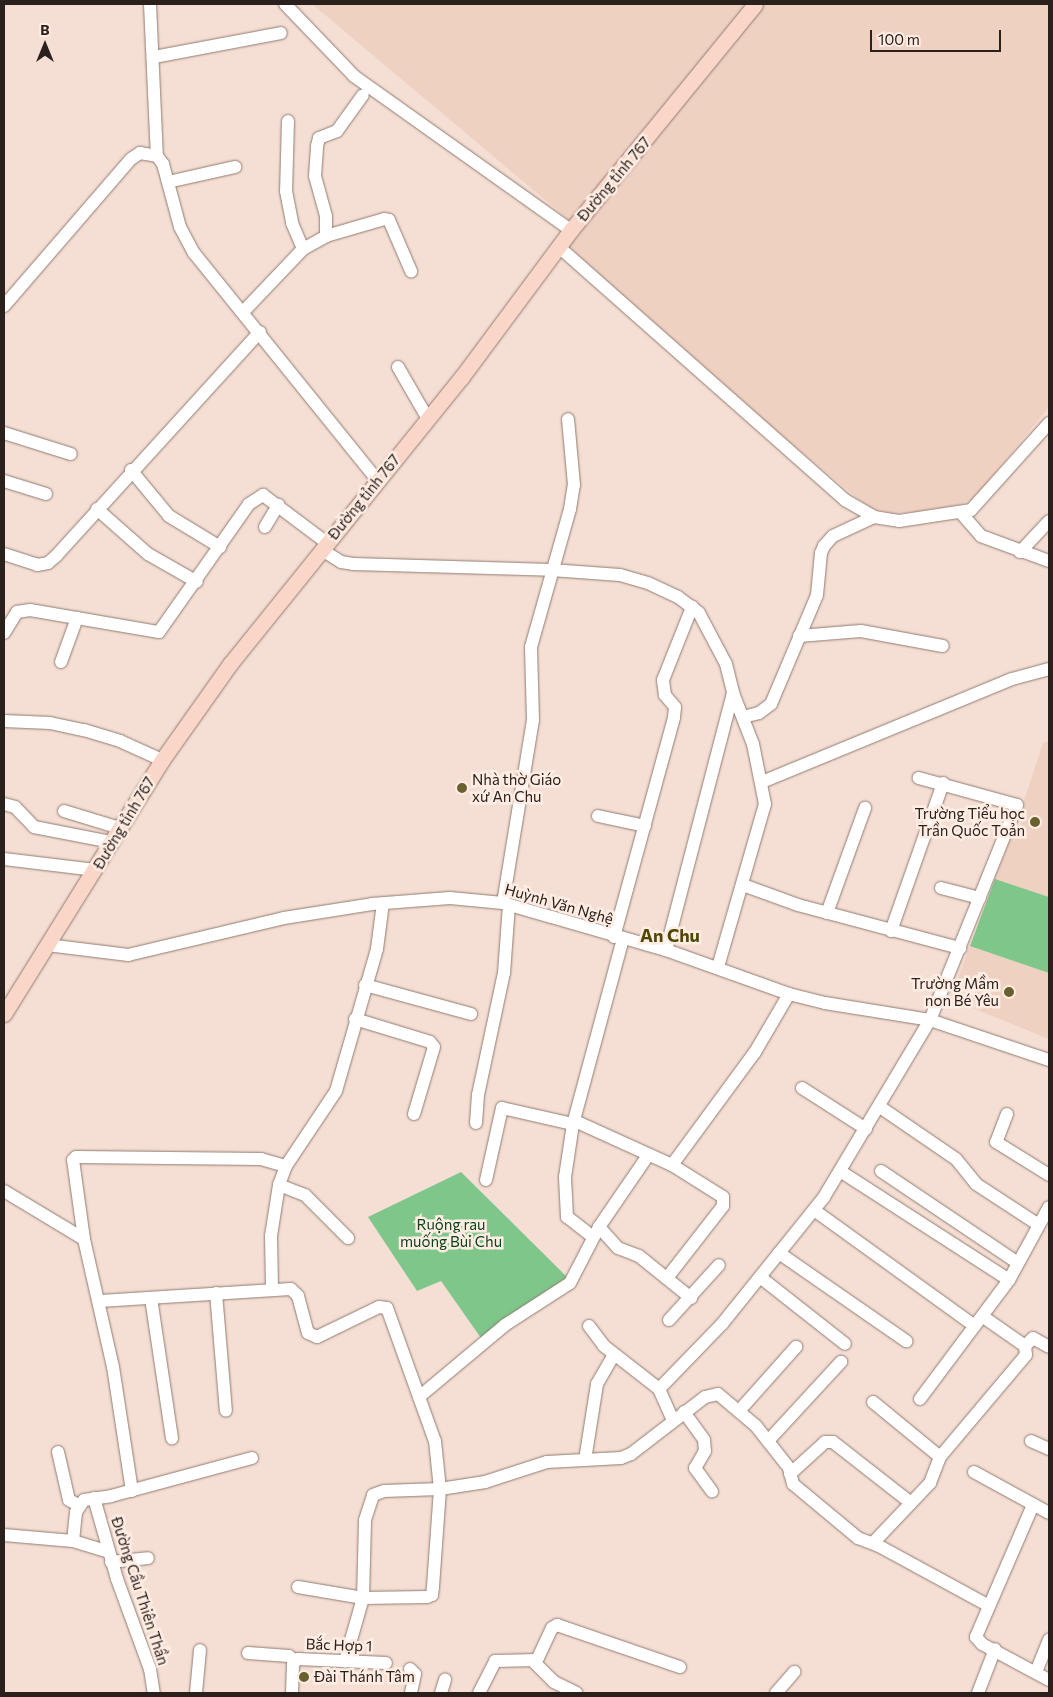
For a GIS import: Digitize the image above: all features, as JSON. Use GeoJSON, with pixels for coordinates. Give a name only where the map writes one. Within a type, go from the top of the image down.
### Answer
{"type":"FeatureCollection","features":[{"type":"Feature","properties":{"kind":"main road","name":"Đường tỉnh 767"},"geometry":{"type":"LineString","coordinates":[[4,1014],[162,760],[230,664],[377,480],[428,420],[571,230],[755,4]]}},
{"type":"Feature","properties":{"kind":"street"},"geometry":{"type":"LineString","coordinates":[[150,4],[154,57],[157,156],[168,182],[180,227],[194,253],[260,332],[377,480]]}},
{"type":"Feature","properties":{"kind":"street"},"geometry":{"type":"LineString","coordinates":[[285,4],[354,76],[571,230]]}},
{"type":"Feature","properties":{"kind":"street"},"geometry":{"type":"LineString","coordinates":[[154,57],[281,33]]}},
{"type":"Feature","properties":{"kind":"street"},"geometry":{"type":"LineString","coordinates":[[326,236],[326,216],[315,176],[319,138],[337,131],[363,95]]}},
{"type":"Feature","properties":{"kind":"street"},"geometry":{"type":"LineString","coordinates":[[288,122],[286,191],[292,222],[303,249]]}},
{"type":"Feature","properties":{"kind":"street"},"geometry":{"type":"LineString","coordinates":[[6,299],[131,159],[140,153],[157,156]]}},
{"type":"Feature","properties":{"kind":"street"},"geometry":{"type":"LineString","coordinates":[[168,182],[235,168]]}},
{"type":"Feature","properties":{"kind":"street"},"geometry":{"type":"LineString","coordinates":[[243,312],[303,249],[326,236],[387,219],[411,271]]}},
{"type":"Feature","properties":{"kind":"street"},"geometry":{"type":"LineString","coordinates":[[559,247],[845,500],[874,517],[898,520],[962,514],[979,504],[1049,423]]}},
{"type":"Feature","properties":{"kind":"street"},"geometry":{"type":"LineString","coordinates":[[4,554],[37,565],[48,563],[131,470],[260,332]]}},
{"type":"Feature","properties":{"kind":"street"},"geometry":{"type":"LineString","coordinates":[[398,367],[428,420]]}},
{"type":"Feature","properties":{"kind":"street"},"geometry":{"type":"LineString","coordinates":[[476,1123],[478,1095],[504,973],[506,904],[533,720],[531,647],[551,570],[570,509],[574,485],[568,419]]}},
{"type":"Feature","properties":{"kind":"street"},"geometry":{"type":"LineString","coordinates":[[4,433],[71,454]]}},
{"type":"Feature","properties":{"kind":"street"},"geometry":{"type":"LineString","coordinates":[[131,470],[169,516],[220,547]]}},
{"type":"Feature","properties":{"kind":"street"},"geometry":{"type":"LineString","coordinates":[[4,481],[46,494]]}},
{"type":"Feature","properties":{"kind":"street"},"geometry":{"type":"LineString","coordinates":[[4,633],[17,612],[23,610],[159,632],[197,582],[249,504],[257,497],[263,495],[278,505],[341,562],[352,564],[551,570],[620,575],[648,583],[692,607],[709,628],[720,650],[733,693],[743,717],[762,782],[765,810],[718,967]]}},
{"type":"Feature","properties":{"kind":"street"},"geometry":{"type":"LineString","coordinates":[[265,527],[278,505]]}},
{"type":"Feature","properties":{"kind":"street"},"geometry":{"type":"LineString","coordinates":[[97,509],[148,554],[197,582]]}},
{"type":"Feature","properties":{"kind":"street"},"geometry":{"type":"LineString","coordinates":[[962,514],[981,536],[1049,562]]}},
{"type":"Feature","properties":{"kind":"street"},"geometry":{"type":"LineString","coordinates":[[743,717],[760,713],[771,704],[817,596],[821,553],[824,546],[833,536],[874,517]]}},
{"type":"Feature","properties":{"kind":"street"},"geometry":{"type":"LineString","coordinates":[[1020,552],[1049,521]]}},
{"type":"Feature","properties":{"kind":"street"},"geometry":{"type":"LineString","coordinates":[[691,1298],[639,1256],[618,1248],[596,1232],[573,1223],[564,1206],[564,1177],[574,1123],[675,707],[665,695],[662,680],[692,607]]}},
{"type":"Feature","properties":{"kind":"street"},"geometry":{"type":"LineString","coordinates":[[61,662],[77,618]]}},
{"type":"Feature","properties":{"kind":"street"},"geometry":{"type":"LineString","coordinates":[[799,636],[861,631],[943,646]]}},
{"type":"Feature","properties":{"kind":"street"},"geometry":{"type":"LineString","coordinates":[[762,782],[1012,679],[1049,669]]}},
{"type":"Feature","properties":{"kind":"street"},"geometry":{"type":"LineString","coordinates":[[666,950],[733,693]]}},
{"type":"Feature","properties":{"kind":"street"},"geometry":{"type":"LineString","coordinates":[[4,721],[50,723],[84,730],[120,741],[162,760]]}},
{"type":"Feature","properties":{"kind":"street"},"geometry":{"type":"LineString","coordinates":[[659,1389],[722,1324],[814,1210],[880,1107],[930,1020],[1017,805],[943,783],[919,778]]}},
{"type":"Feature","properties":{"kind":"street"},"geometry":{"type":"LineString","coordinates":[[890,931],[943,783]]}},
{"type":"Feature","properties":{"kind":"street"},"geometry":{"type":"LineString","coordinates":[[4,804],[16,807],[34,827],[111,842]]}},
{"type":"Feature","properties":{"kind":"street"},"geometry":{"type":"LineString","coordinates":[[827,913],[865,808]]}},
{"type":"Feature","properties":{"kind":"street"},"geometry":{"type":"LineString","coordinates":[[64,811],[120,828]]}},
{"type":"Feature","properties":{"kind":"street"},"geometry":{"type":"LineString","coordinates":[[598,816],[645,826]]}},
{"type":"Feature","properties":{"kind":"street"},"geometry":{"type":"LineString","coordinates":[[4,860],[95,870]]}},
{"type":"Feature","properties":{"kind":"street"},"geometry":{"type":"LineString","coordinates":[[743,885],[827,913],[960,948]]}},
{"type":"Feature","properties":{"kind":"street"},"geometry":{"type":"LineString","coordinates":[[941,888],[980,898]]}},
{"type":"Feature","properties":{"kind":"street","name":"Huỳnh Văn Nghệ"},"geometry":{"type":"LineString","coordinates":[[47,945],[128,955],[284,918],[383,903],[450,898],[506,904],[666,950],[718,967],[789,994],[833,1005],[930,1020],[1049,1060]]}},
{"type":"Feature","properties":{"kind":"street"},"geometry":{"type":"LineString","coordinates":[[272,1288],[272,1236],[279,1185],[286,1166],[336,1090],[376,949],[383,903]]}},
{"type":"Feature","properties":{"kind":"street"},"geometry":{"type":"LineString","coordinates":[[365,985],[471,1014]]}},
{"type":"Feature","properties":{"kind":"street"},"geometry":{"type":"LineString","coordinates":[[672,1165],[755,1052],[789,994]]}},
{"type":"Feature","properties":{"kind":"street"},"geometry":{"type":"LineString","coordinates":[[355,1019],[430,1042],[434,1047],[414,1114]]}},
{"type":"Feature","properties":{"kind":"street"},"geometry":{"type":"LineString","coordinates":[[802,1088],[866,1129]]}},
{"type":"Feature","properties":{"kind":"street"},"geometry":{"type":"LineString","coordinates":[[880,1107],[956,1158],[976,1184],[1039,1225]]}},
{"type":"Feature","properties":{"kind":"street"},"geometry":{"type":"LineString","coordinates":[[486,1180],[502,1108],[574,1123],[672,1165],[723,1197],[725,1201],[667,1278]]}},
{"type":"Feature","properties":{"kind":"street"},"geometry":{"type":"LineString","coordinates":[[1007,1114],[996,1142],[1049,1175]]}},
{"type":"Feature","properties":{"kind":"street"},"geometry":{"type":"LineString","coordinates":[[419,1398],[505,1325],[570,1283],[596,1232],[649,1154]]}},
{"type":"Feature","properties":{"kind":"street"},"geometry":{"type":"LineString","coordinates":[[132,1490],[100,1301],[84,1238],[74,1158],[261,1159],[286,1166]]}},
{"type":"Feature","properties":{"kind":"street"},"geometry":{"type":"LineString","coordinates":[[881,1170],[1018,1263]]}},
{"type":"Feature","properties":{"kind":"street"},"geometry":{"type":"LineString","coordinates":[[840,1171],[1009,1280]]}},
{"type":"Feature","properties":{"kind":"street"},"geometry":{"type":"LineString","coordinates":[[279,1185],[305,1194],[348,1238]]}},
{"type":"Feature","properties":{"kind":"street"},"geometry":{"type":"LineString","coordinates":[[4,1191],[84,1238]]}},
{"type":"Feature","properties":{"kind":"street"},"geometry":{"type":"LineString","coordinates":[[920,1399],[1009,1280],[1049,1207]]}},
{"type":"Feature","properties":{"kind":"street"},"geometry":{"type":"LineString","coordinates":[[814,1210],[978,1321],[1025,1346]]}},
{"type":"Feature","properties":{"kind":"street"},"geometry":{"type":"LineString","coordinates":[[779,1253],[906,1341]]}},
{"type":"Feature","properties":{"kind":"street"},"geometry":{"type":"LineString","coordinates":[[669,1320],[719,1265]]}},
{"type":"Feature","properties":{"kind":"street"},"geometry":{"type":"LineString","coordinates":[[760,1277],[845,1344]]}},
{"type":"Feature","properties":{"kind":"street"},"geometry":{"type":"LineString","coordinates":[[100,1301],[272,1288],[295,1291],[308,1333],[313,1336],[379,1307],[387,1308],[435,1441],[440,1489],[432,1594],[363,1598],[298,1587]]}},
{"type":"Feature","properties":{"kind":"street"},"geometry":{"type":"LineString","coordinates":[[216,1293],[226,1410]]}},
{"type":"Feature","properties":{"kind":"street"},"geometry":{"type":"LineString","coordinates":[[151,1298],[172,1438]]}},
{"type":"Feature","properties":{"kind":"street"},"geometry":{"type":"LineString","coordinates":[[589,1326],[604,1346],[659,1389],[673,1420]]}},
{"type":"Feature","properties":{"kind":"street"},"geometry":{"type":"LineString","coordinates":[[1025,1346],[1033,1338],[1049,1347]]}},
{"type":"Feature","properties":{"kind":"street"},"geometry":{"type":"LineString","coordinates":[[873,1544],[930,1483],[940,1457],[1024,1360],[1026,1355],[1025,1346]]}},
{"type":"Feature","properties":{"kind":"street"},"geometry":{"type":"LineString","coordinates":[[740,1411],[796,1347]]}},
{"type":"Feature","properties":{"kind":"street"},"geometry":{"type":"LineString","coordinates":[[585,1460],[597,1384],[614,1354]]}},
{"type":"Feature","properties":{"kind":"street"},"geometry":{"type":"LineString","coordinates":[[768,1441],[841,1362]]}},
{"type":"Feature","properties":{"kind":"street"},"geometry":{"type":"LineString","coordinates":[[344,1661],[363,1598],[364,1528],[373,1495],[384,1490],[440,1489],[485,1482],[547,1462],[585,1460],[630,1454],[684,1412],[713,1394],[723,1396],[768,1441],[790,1474],[793,1484],[862,1541],[873,1544],[989,1606]]}},
{"type":"Feature","properties":{"kind":"street"},"geometry":{"type":"LineString","coordinates":[[873,1402],[940,1457]]}},
{"type":"Feature","properties":{"kind":"street"},"geometry":{"type":"LineString","coordinates":[[684,1412],[704,1440],[705,1452],[695,1468],[712,1491]]}},
{"type":"Feature","properties":{"kind":"street"},"geometry":{"type":"LineString","coordinates":[[1032,1441],[1049,1449]]}},
{"type":"Feature","properties":{"kind":"street"},"geometry":{"type":"LineString","coordinates":[[790,1474],[825,1442],[833,1442],[911,1503]]}},
{"type":"Feature","properties":{"kind":"street"},"geometry":{"type":"LineString","coordinates":[[58,1452],[69,1500],[78,1505]]}},
{"type":"Feature","properties":{"kind":"street"},"geometry":{"type":"LineString","coordinates":[[73,1541],[78,1505],[84,1500],[132,1490],[252,1458]]}},
{"type":"Feature","properties":{"kind":"street"},"geometry":{"type":"LineString","coordinates":[[974,1472],[1049,1512]]}},
{"type":"Feature","properties":{"kind":"street","name":"Đường Cầu Thiên Thần"},"geometry":{"type":"LineString","coordinates":[[94,1498],[109,1557],[150,1669],[154,1693]]}},
{"type":"Feature","properties":{"kind":"street"},"geometry":{"type":"LineString","coordinates":[[1033,1505],[976,1637],[982,1644],[995,1649],[1049,1680]]}},
{"type":"Feature","properties":{"kind":"street"},"geometry":{"type":"LineString","coordinates":[[4,1535],[73,1541],[109,1557],[148,1558]]}},
{"type":"Feature","properties":{"kind":"street"},"geometry":{"type":"LineString","coordinates":[[534,1662],[552,1628],[564,1625],[680,1667]]}},
{"type":"Feature","properties":{"kind":"street"},"geometry":{"type":"LineString","coordinates":[[1036,1672],[1049,1640]]}},
{"type":"Feature","properties":{"kind":"street"},"geometry":{"type":"LineString","coordinates":[[978,1693],[995,1649]]}},
{"type":"Feature","properties":{"kind":"street"},"geometry":{"type":"LineString","coordinates":[[196,1693],[200,1650]]}},
{"type":"Feature","properties":{"kind":"street"},"geometry":{"type":"LineString","coordinates":[[248,1653],[289,1656],[295,1661]]}},
{"type":"Feature","properties":{"kind":"street","name":"Bắc Hợp 1"},"geometry":{"type":"LineString","coordinates":[[292,1693],[295,1661],[386,1662]]}},
{"type":"Feature","properties":{"kind":"street"},"geometry":{"type":"LineString","coordinates":[[479,1693],[495,1661],[534,1662],[554,1682],[577,1693]]}},
{"type":"Feature","properties":{"kind":"street"},"geometry":{"type":"LineString","coordinates":[[410,1669],[415,1674],[411,1693]]}},
{"type":"Feature","properties":{"kind":"street"},"geometry":{"type":"LineString","coordinates":[[776,1693],[794,1672]]}},
{"type":"Feature","properties":{"kind":"street"},"geometry":{"type":"LineString","coordinates":[[441,1693],[445,1680]]}},
{"type":"Feature","properties":{"kind":"shaded area"},"geometry":{"type":"Polygon","coordinates":[[[312,4],[1049,4],[1049,407],[975,498],[946,511],[891,513],[868,507],[562,254],[581,230],[312,4]]]}},
{"type":"Feature","properties":{"kind":"shaded area","name":"Trường Tiểu học Trần Quốc Toản"},"geometry":{"type":"Polygon","coordinates":[[[1049,741],[1049,897],[995,879],[1014,830],[1020,828],[1023,817],[1020,813],[1043,743],[1049,741]]]}},
{"type":"Feature","properties":{"kind":"shaded area","name":"Trường Mầm non Bé Yêu"},"geometry":{"type":"Polygon","coordinates":[[[970,946],[1049,973],[1049,1039],[975,1009],[977,1002],[966,998],[970,986],[957,981],[970,946]]]}},
{"type":"Feature","properties":{"kind":"green space"},"geometry":{"type":"Polygon","coordinates":[[[995,879],[1049,897],[1049,973],[970,946],[995,879]]]}},
{"type":"Feature","properties":{"kind":"green space","name":"Ruộng rau muống Bùi Chu"},"geometry":{"type":"Polygon","coordinates":[[[461,1172],[567,1277],[481,1338],[441,1281],[417,1291],[368,1217],[461,1172]]]}},
{"type":"Feature","properties":{"kind":"place","name":"Nhà thờ Giáo xứ An Chu"},"geometry":{"type":"Point","coordinates":[462,788]}},
{"type":"Feature","properties":{"kind":"place","name":"Trường Tiểu học Trần Quốc Toản"},"geometry":{"type":"Point","coordinates":[1035,822]}},
{"type":"Feature","properties":{"kind":"place","name":"Trường Mầm non Bé Yêu"},"geometry":{"type":"Point","coordinates":[1009,992]}},
{"type":"Feature","properties":{"kind":"place","name":"Đài Thánh Tâm"},"geometry":{"type":"Point","coordinates":[304,1677]}},
{"type":"Feature","properties":{"kind":"district","name":"An Chu"},"geometry":{"type":"Point","coordinates":[670,935]}}]}
